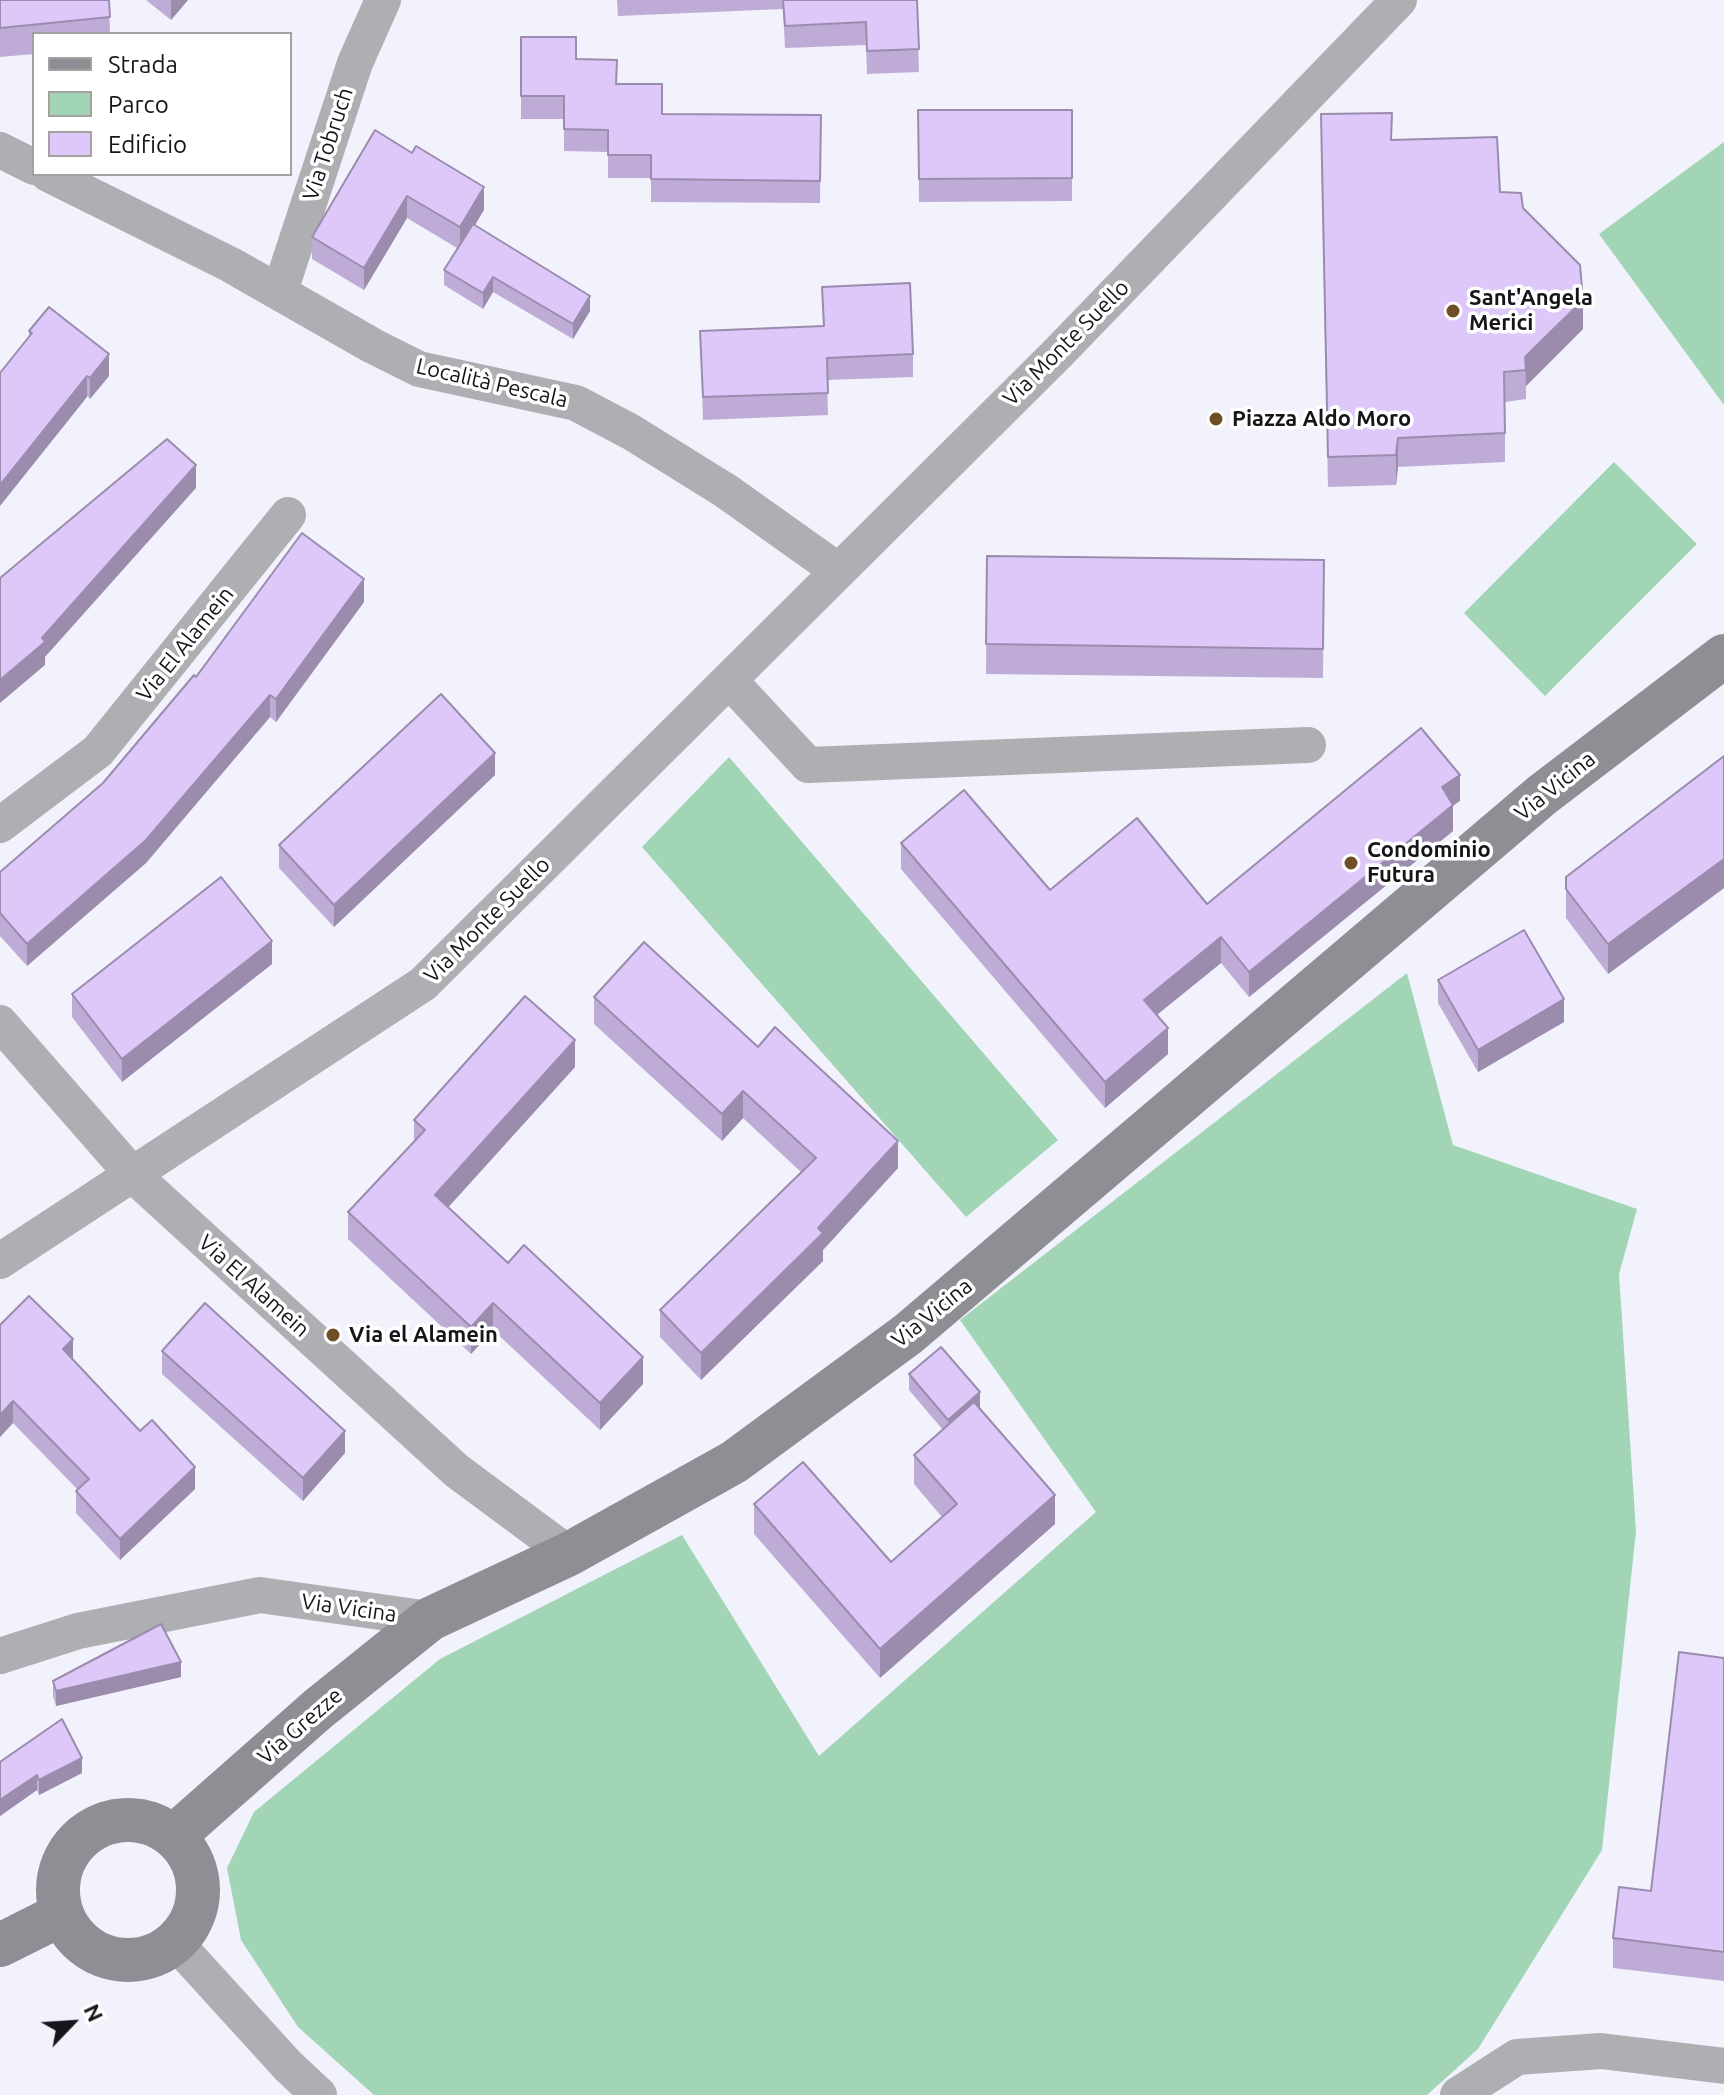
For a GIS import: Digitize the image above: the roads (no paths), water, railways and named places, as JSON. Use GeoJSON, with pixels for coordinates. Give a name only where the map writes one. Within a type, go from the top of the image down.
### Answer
{"type":"FeatureCollection","features":[{"type":"Feature","properties":{"kind":"street","name":"Via Tobruch"},"geometry":{"type":"LineString","coordinates":[[280,291],[355,63],[383,0]]}},
{"type":"Feature","properties":{"kind":"street","name":"Via Monte Suello"},"geometry":{"type":"LineString","coordinates":[[0,1261],[423,984],[1057,354],[1399,0]]}},
{"type":"Feature","properties":{"kind":"street"},"geometry":{"type":"LineString","coordinates":[[0,150],[32,166]]}},
{"type":"Feature","properties":{"kind":"street","name":"Località Pescala"},"geometry":{"type":"LineString","coordinates":[[52,176],[280,291],[373,346],[419,369],[576,403],[631,432],[726,491],[837,570]]}},
{"type":"Feature","properties":{"kind":"street","name":"Via El Alamein"},"geometry":{"type":"LineString","coordinates":[[0,825],[98,751],[288,515]]}},
{"type":"Feature","properties":{"kind":"street","name":"Via Vicina"},"geometry":{"type":"LineString","coordinates":[[0,1656],[78,1631],[260,1595],[430,1619],[569,1554],[734,1462],[908,1334],[1542,795],[1724,656]]}},
{"type":"Feature","properties":{"kind":"street"},"geometry":{"type":"LineString","coordinates":[[729,680],[808,765],[1308,745]]}},
{"type":"Feature","properties":{"kind":"street","name":"Via El Alamein"},"geometry":{"type":"LineString","coordinates":[[0,1023],[133,1175],[457,1471],[569,1554]]}},
{"type":"Feature","properties":{"kind":"street","name":"Via Grezze"},"geometry":{"type":"LineString","coordinates":[[174,1836],[318,1709],[430,1619]]}},
{"type":"Feature","properties":{"kind":"street"},"geometry":{"type":"LineString","coordinates":[[132,1819],[154,1825],[174,1836],[189,1855],[197,1878],[198,1901],[190,1924],[175,1942],[156,1955],[134,1960],[112,1958],[91,1949],[73,1935],[62,1914],[58,1892],[60,1869],[71,1848],[87,1832],[108,1822],[132,1819]]}},
{"type":"Feature","properties":{"kind":"street"},"geometry":{"type":"LineString","coordinates":[[0,1945],[62,1914]]}},
{"type":"Feature","properties":{"kind":"street"},"geometry":{"type":"LineString","coordinates":[[175,1942],[288,2066],[319,2095]]}},
{"type":"Feature","properties":{"kind":"street"},"geometry":{"type":"LineString","coordinates":[[1458,2095],[1517,2057],[1601,2051],[1724,2066]]}},
{"type":"Feature","properties":{"kind":"place","name":"Sant'Angela Merici"},"geometry":{"type":"Point","coordinates":[1453,311]}},
{"type":"Feature","properties":{"kind":"place","name":"Piazza Aldo Moro"},"geometry":{"type":"Point","coordinates":[1216,419]}},
{"type":"Feature","properties":{"kind":"place","name":"Condominio Futura"},"geometry":{"type":"Point","coordinates":[1351,863]}},
{"type":"Feature","properties":{"kind":"place","name":"Via el Alamein"},"geometry":{"type":"Point","coordinates":[333,1335]}}]}
